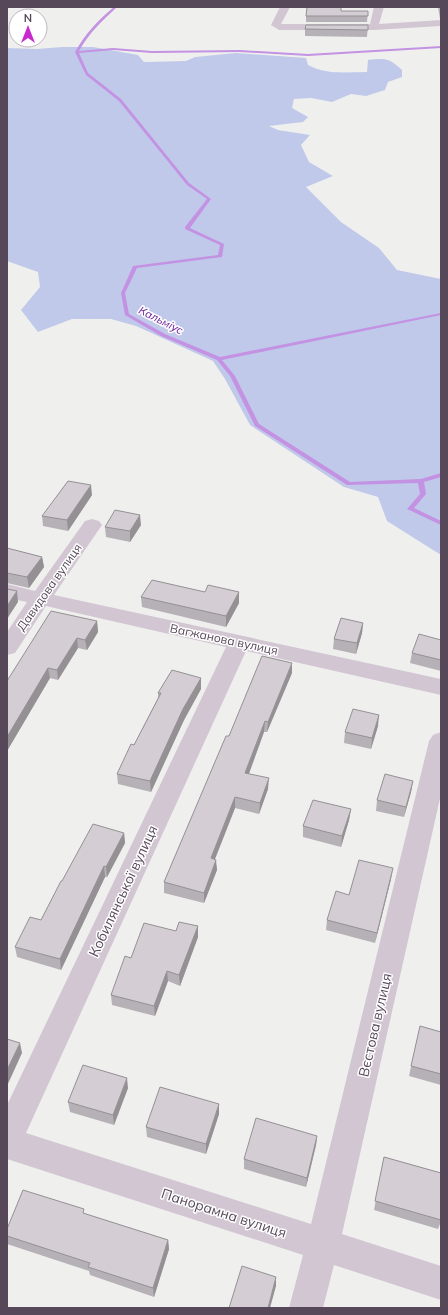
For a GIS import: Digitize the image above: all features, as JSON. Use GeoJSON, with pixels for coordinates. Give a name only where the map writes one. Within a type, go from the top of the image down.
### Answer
{"type":"FeatureCollection","features":[{"type":"Feature","properties":{"kind":"street"},"geometry":{"type":"LineString","coordinates":[[285,7],[276,25],[280,28],[374,27],[441,23]]}},
{"type":"Feature","properties":{"kind":"street"},"geometry":{"type":"LineString","coordinates":[[374,27],[379,7]]}},
{"type":"Feature","properties":{"kind":"street","name":"Давидова вулиця"},"geometry":{"type":"LineString","coordinates":[[7,648],[40,598],[92,526]]}},
{"type":"Feature","properties":{"kind":"street","name":"Вагжанова вулиця"},"geometry":{"type":"LineString","coordinates":[[7,592],[441,687]]}},
{"type":"Feature","properties":{"kind":"street","name":"Кобилянської вулиця"},"geometry":{"type":"LineString","coordinates":[[7,1139],[239,642]]}},
{"type":"Feature","properties":{"kind":"street","name":"Вєстова вулиця"},"geometry":{"type":"LineString","coordinates":[[306,1308],[323,1244],[441,741]]}},
{"type":"Feature","properties":{"kind":"street","name":"Панорамна вулиця"},"geometry":{"type":"LineString","coordinates":[[7,1143],[441,1282]]}},
{"type":"Feature","properties":{"kind":"shaded area"},"geometry":{"type":"Polygon","coordinates":[[[93,47],[138,55],[144,62],[186,61],[195,57],[236,53],[306,58],[308,65],[329,72],[367,72],[368,60],[383,59],[394,63],[402,70],[402,77],[388,82],[385,90],[366,96],[351,94],[332,102],[311,98],[294,99],[292,108],[308,117],[303,122],[269,126],[278,130],[310,135],[301,145],[309,162],[333,176],[306,187],[341,222],[379,248],[397,270],[441,279],[441,555],[387,521],[378,497],[344,487],[250,425],[225,379],[213,361],[136,326],[111,319],[72,319],[38,332],[21,310],[40,287],[38,272],[7,261],[7,48],[37,49],[93,47]]]}},
{"type":"Feature","properties":{"kind":"building"},"geometry":{"type":"Polygon","coordinates":[[[307,7],[341,7],[341,11],[368,11],[368,16],[306,16],[307,7]]]}},
{"type":"Feature","properties":{"kind":"building"},"geometry":{"type":"Polygon","coordinates":[[[306,25],[368,25],[368,30],[305,29],[306,25]]]}},
{"type":"Feature","properties":{"kind":"building"},"geometry":{"type":"Polygon","coordinates":[[[68,481],[91,485],[67,520],[42,516],[68,481]]]}},
{"type":"Feature","properties":{"kind":"building"},"geometry":{"type":"Polygon","coordinates":[[[115,510],[140,515],[130,531],[105,527],[115,510]]]}},
{"type":"Feature","properties":{"kind":"building"},"geometry":{"type":"Polygon","coordinates":[[[7,548],[42,557],[27,577],[7,573],[7,548]]]}},
{"type":"Feature","properties":{"kind":"building"},"geometry":{"type":"Polygon","coordinates":[[[152,580],[205,592],[208,585],[239,592],[226,616],[141,597],[152,580]]]}},
{"type":"Feature","properties":{"kind":"building"},"geometry":{"type":"Polygon","coordinates":[[[7,589],[17,591],[7,606],[7,589]]]}},
{"type":"Feature","properties":{"kind":"building"},"geometry":{"type":"Polygon","coordinates":[[[51,611],[97,621],[85,640],[77,638],[57,670],[48,668],[7,737],[7,681],[51,611]]]}},
{"type":"Feature","properties":{"kind":"building"},"geometry":{"type":"Polygon","coordinates":[[[341,618],[363,623],[357,643],[334,639],[341,618]]]}},
{"type":"Feature","properties":{"kind":"building"},"geometry":{"type":"Polygon","coordinates":[[[419,634],[441,640],[441,660],[412,653],[419,634]]]}},
{"type":"Feature","properties":{"kind":"building"},"geometry":{"type":"Polygon","coordinates":[[[262,656],[292,663],[268,722],[265,721],[245,773],[269,778],[260,803],[235,797],[211,858],[216,860],[204,893],[164,882],[226,736],[229,736],[262,656]]]}},
{"type":"Feature","properties":{"kind":"building"},"geometry":{"type":"Polygon","coordinates":[[[172,670],[201,678],[183,709],[150,781],[117,774],[131,744],[134,745],[161,693],[158,693],[172,670]]]}},
{"type":"Feature","properties":{"kind":"building"},"geometry":{"type":"Polygon","coordinates":[[[353,709],[379,715],[372,738],[345,732],[353,709]]]}},
{"type":"Feature","properties":{"kind":"building"},"geometry":{"type":"Polygon","coordinates":[[[385,774],[413,781],[406,807],[377,800],[385,774]]]}},
{"type":"Feature","properties":{"kind":"building"},"geometry":{"type":"Polygon","coordinates":[[[313,800],[351,809],[342,836],[303,826],[313,800]]]}},
{"type":"Feature","properties":{"kind":"building"},"geometry":{"type":"Polygon","coordinates":[[[93,824],[124,833],[106,867],[104,866],[60,959],[15,947],[30,917],[41,920],[93,824]]]}},
{"type":"Feature","properties":{"kind":"building"},"geometry":{"type":"Polygon","coordinates":[[[359,860],[393,868],[377,933],[327,920],[336,891],[349,895],[359,860]]]}},
{"type":"Feature","properties":{"kind":"building"},"geometry":{"type":"Polygon","coordinates":[[[179,922],[198,926],[179,975],[167,971],[154,1006],[111,995],[125,956],[131,958],[144,923],[176,931],[179,922]]]}},
{"type":"Feature","properties":{"kind":"building"},"geometry":{"type":"Polygon","coordinates":[[[420,1026],[441,1032],[441,1074],[411,1066],[420,1026]]]}},
{"type":"Feature","properties":{"kind":"building"},"geometry":{"type":"Polygon","coordinates":[[[7,1039],[20,1043],[7,1070],[7,1039]]]}},
{"type":"Feature","properties":{"kind":"building"},"geometry":{"type":"Polygon","coordinates":[[[83,1065],[127,1078],[113,1115],[68,1102],[83,1065]]]}},
{"type":"Feature","properties":{"kind":"building"},"geometry":{"type":"Polygon","coordinates":[[[160,1087],[219,1104],[206,1144],[146,1127],[160,1087]]]}},
{"type":"Feature","properties":{"kind":"building"},"geometry":{"type":"Polygon","coordinates":[[[256,1118],[317,1136],[307,1178],[244,1159],[256,1118]]]}},
{"type":"Feature","properties":{"kind":"building"},"geometry":{"type":"Polygon","coordinates":[[[384,1157],[441,1173],[441,1220],[375,1201],[384,1157]]]}},
{"type":"Feature","properties":{"kind":"building"},"geometry":{"type":"Polygon","coordinates":[[[23,1190],[84,1209],[83,1213],[168,1240],[153,1288],[88,1267],[90,1263],[7,1236],[7,1229],[23,1190]]]}},
{"type":"Feature","properties":{"kind":"building"},"geometry":{"type":"Polygon","coordinates":[[[242,1266],[276,1277],[268,1308],[229,1308],[242,1266]]]}},
{"type":"Feature","properties":{"kind":"waterway","name":"Кальміус"},"geometry":{"type":"LineString","coordinates":[[77,52],[85,38],[94,27],[116,7]]}},
{"type":"Feature","properties":{"kind":"waterway"},"geometry":{"type":"LineString","coordinates":[[77,52],[113,49],[152,52],[240,51],[308,55],[441,47]]}},
{"type":"Feature","properties":{"kind":"waterway","name":"Кальміус"},"geometry":{"type":"LineString","coordinates":[[77,52],[87,74],[120,100],[188,184],[209,199],[187,228],[222,244],[220,256],[135,267],[123,293],[127,315],[163,335],[219,359]]}},
{"type":"Feature","properties":{"kind":"waterway"},"geometry":{"type":"LineString","coordinates":[[219,359],[441,314]]}},
{"type":"Feature","properties":{"kind":"waterway","name":"Кальміус"},"geometry":{"type":"LineString","coordinates":[[219,359],[232,376],[257,425],[349,484],[421,481]]}},
{"type":"Feature","properties":{"kind":"waterway"},"geometry":{"type":"LineString","coordinates":[[421,481],[441,475]]}},
{"type":"Feature","properties":{"kind":"waterway","name":"Кальміус"},"geometry":{"type":"LineString","coordinates":[[421,481],[423,494],[410,509],[441,523]]}}]}
